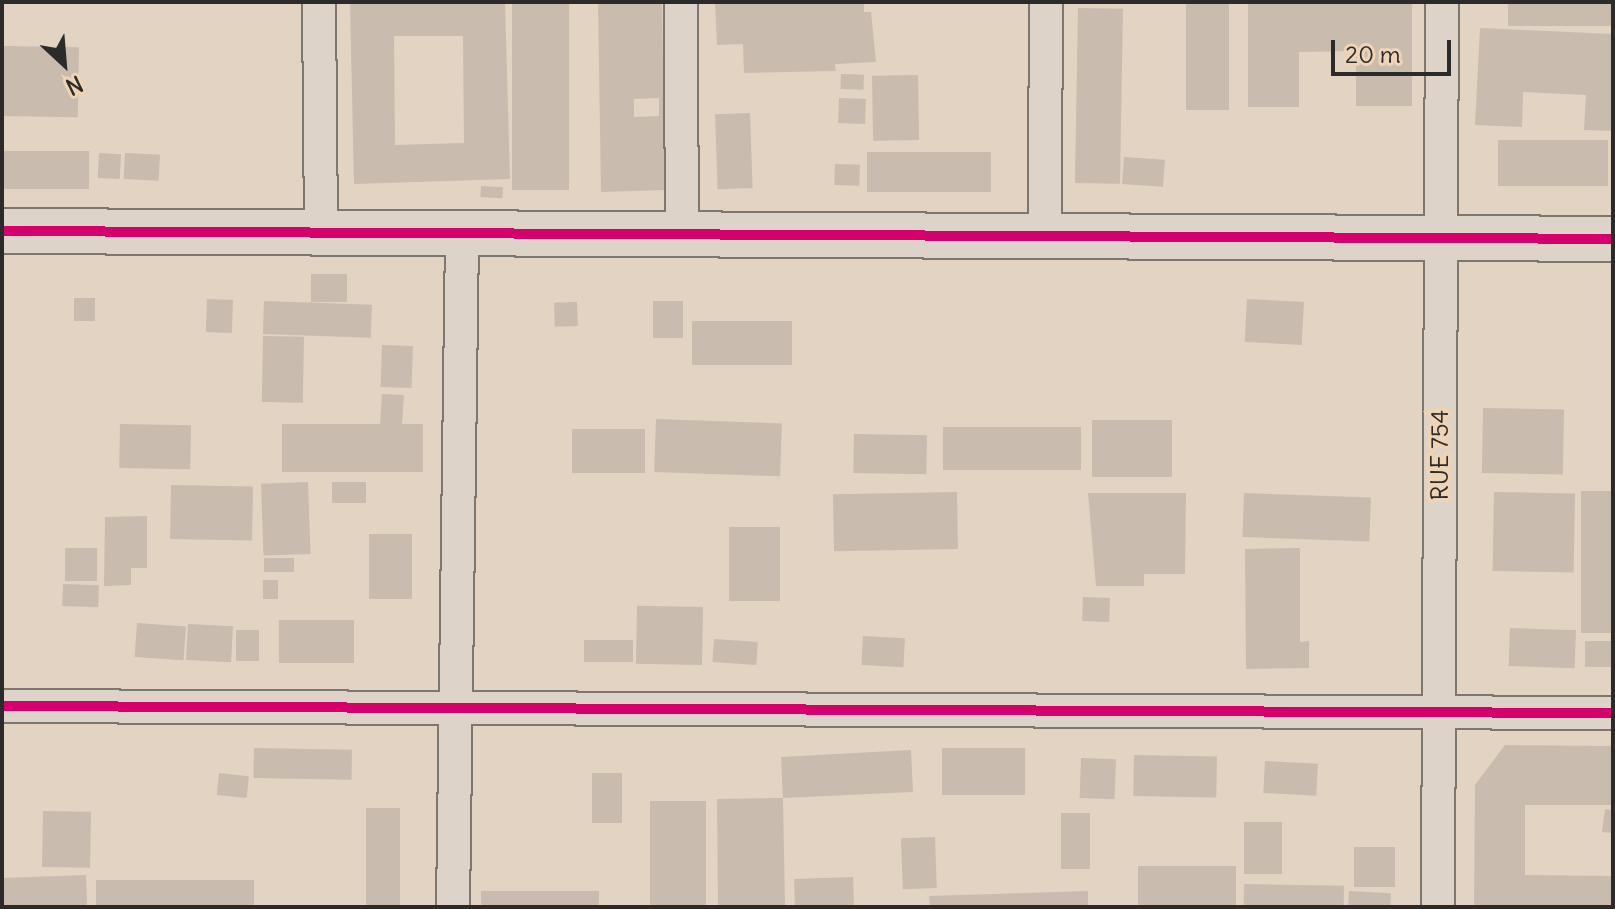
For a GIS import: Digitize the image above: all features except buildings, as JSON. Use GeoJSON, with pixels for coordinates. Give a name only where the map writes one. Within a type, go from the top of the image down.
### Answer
{"type":"FeatureCollection","features":[{"type":"Feature","properties":{"kind":"street"},"geometry":{"type":"LineString","coordinates":[[319,2],[321,233]]}},
{"type":"Feature","properties":{"kind":"street"},"geometry":{"type":"LineString","coordinates":[[681,2],[682,234]]}},
{"type":"Feature","properties":{"kind":"street"},"geometry":{"type":"LineString","coordinates":[[1045,236],[1046,2]]}},
{"type":"Feature","properties":{"kind":"street","name":"RUE 754"},"geometry":{"type":"LineString","coordinates":[[1438,907],[1442,2]]}},
{"type":"Feature","properties":{"kind":"street"},"geometry":{"type":"LineString","coordinates":[[2,231],[1613,239]]}},
{"type":"Feature","properties":{"kind":"street"},"geometry":{"type":"LineString","coordinates":[[453,907],[462,233]]}},
{"type":"Feature","properties":{"kind":"street"},"geometry":{"type":"LineString","coordinates":[[2,706],[1613,713]]}},
{"type":"Feature","properties":{"kind":"cycle path"},"geometry":{"type":"LineString","coordinates":[[2,231],[1613,239]]}},
{"type":"Feature","properties":{"kind":"cycle path"},"geometry":{"type":"LineString","coordinates":[[2,706],[1613,713]]}}]}
